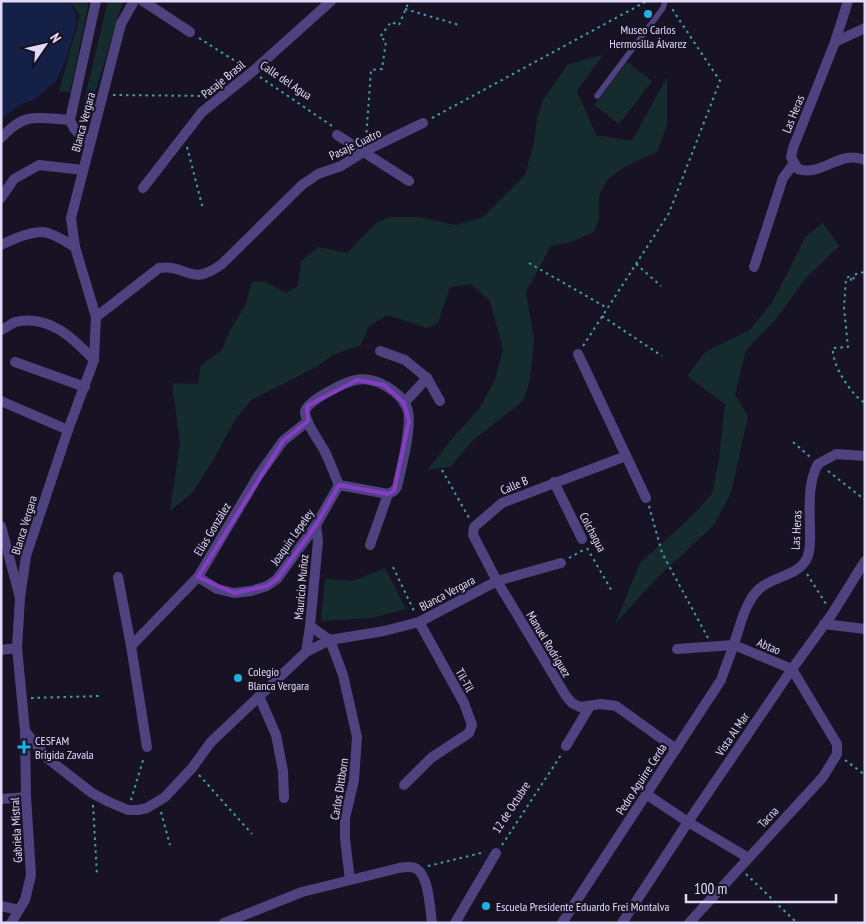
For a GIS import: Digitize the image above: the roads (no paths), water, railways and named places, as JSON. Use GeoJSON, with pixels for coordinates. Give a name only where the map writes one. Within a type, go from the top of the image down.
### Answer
{"type":"FeatureCollection","features":[{"type":"Feature","properties":{"kind":"street"},"geometry":{"type":"LineString","coordinates":[[90,142],[80,136],[73,128],[70,120],[96,1]]}},
{"type":"Feature","properties":{"kind":"street","name":"Blanca Vergara"},"geometry":{"type":"LineString","coordinates":[[134,1],[122,24],[71,218],[75,247],[96,318],[94,360],[68,430],[26,556],[20,598],[17,648],[25,731],[47,758],[92,793],[128,810],[147,808],[158,803],[177,785],[211,742],[306,652],[330,640],[384,631],[419,622],[497,580],[560,563]]}},
{"type":"Feature","properties":{"kind":"street"},"geometry":{"type":"LineString","coordinates":[[143,1],[190,32]]}},
{"type":"Feature","properties":{"kind":"street","name":"Pasaje Brasil"},"geometry":{"type":"LineString","coordinates":[[143,188],[202,112],[252,72],[331,1]]}},
{"type":"Feature","properties":{"kind":"street","name":"Las Heras"},"geometry":{"type":"LineString","coordinates":[[794,163],[791,157],[793,148],[835,42],[848,1]]}},
{"type":"Feature","properties":{"kind":"street"},"geometry":{"type":"LineString","coordinates":[[835,42],[865,28]]}},
{"type":"Feature","properties":{"kind":"street"},"geometry":{"type":"LineString","coordinates":[[1,138],[10,128],[30,117],[70,120]]}},
{"type":"Feature","properties":{"kind":"street","name":"Pasaje Cuatro"},"geometry":{"type":"LineString","coordinates":[[96,318],[159,268],[167,267],[199,276],[210,272],[222,264],[302,185],[318,174],[341,166],[423,123]]}},
{"type":"Feature","properties":{"kind":"street"},"geometry":{"type":"LineString","coordinates":[[337,135],[410,181]]}},
{"type":"Feature","properties":{"kind":"street"},"geometry":{"type":"LineString","coordinates":[[754,267],[783,178],[794,163],[798,169],[809,171],[841,158],[865,160]]}},
{"type":"Feature","properties":{"kind":"street"},"geometry":{"type":"LineString","coordinates":[[1,198],[14,179],[39,165],[83,170]]}},
{"type":"Feature","properties":{"kind":"street"},"geometry":{"type":"LineString","coordinates":[[1,245],[19,237],[43,232],[60,238],[75,247]]}},
{"type":"Feature","properties":{"kind":"street"},"geometry":{"type":"LineString","coordinates":[[1,330],[15,322],[52,325],[75,340],[94,360]]}},
{"type":"Feature","properties":{"kind":"street"},"geometry":{"type":"LineString","coordinates":[[380,351],[405,360],[427,378],[440,401]]}},
{"type":"Feature","properties":{"kind":"street"},"geometry":{"type":"LineString","coordinates":[[578,354],[646,498]]}},
{"type":"Feature","properties":{"kind":"street"},"geometry":{"type":"LineString","coordinates":[[14,362],[85,387]]}},
{"type":"Feature","properties":{"kind":"street"},"geometry":{"type":"LineString","coordinates":[[404,403],[427,378]]}},
{"type":"Feature","properties":{"kind":"street"},"geometry":{"type":"LineString","coordinates":[[356,380],[372,381],[384,385],[396,394],[408,410],[409,421],[401,470],[397,487],[394,491],[388,494],[339,485],[308,422],[305,412],[307,406],[342,385],[356,380]]}},
{"type":"Feature","properties":{"kind":"street"},"geometry":{"type":"LineString","coordinates":[[1,401],[68,430]]}},
{"type":"Feature","properties":{"kind":"street","name":"Elías González"},"geometry":{"type":"LineString","coordinates":[[131,646],[198,577],[258,476],[283,440],[308,422]]}},
{"type":"Feature","properties":{"kind":"street","name":"Las Heras"},"geometry":{"type":"LineString","coordinates":[[734,645],[741,620],[758,590],[769,581],[801,566],[807,559],[809,552],[810,494],[814,471],[818,464],[836,454],[865,456]]}},
{"type":"Feature","properties":{"kind":"street","name":"Calle B"},"geometry":{"type":"LineString","coordinates":[[497,580],[474,535],[474,527],[502,503],[626,456]]}},
{"type":"Feature","properties":{"kind":"street","name":"Colchagua"},"geometry":{"type":"LineString","coordinates":[[554,482],[584,544]]}},
{"type":"Feature","properties":{"kind":"street","name":"Joaquín Lepeley"},"geometry":{"type":"LineString","coordinates":[[198,577],[217,589],[234,593],[251,591],[267,586],[277,579],[316,525],[339,485]]}},
{"type":"Feature","properties":{"kind":"street"},"geometry":{"type":"LineString","coordinates":[[370,545],[388,494]]}},
{"type":"Feature","properties":{"kind":"street","name":"Mauricio Muñoz"},"geometry":{"type":"LineString","coordinates":[[306,652],[318,541],[316,525]]}},
{"type":"Feature","properties":{"kind":"street"},"geometry":{"type":"LineString","coordinates":[[1,526],[20,598]]}},
{"type":"Feature","properties":{"kind":"street","name":"Vista Al Mar"},"geometry":{"type":"LineString","coordinates":[[622,923],[688,822],[792,669],[832,614],[865,561]]}},
{"type":"Feature","properties":{"kind":"street"},"geometry":{"type":"LineString","coordinates":[[118,577],[120,597],[131,646],[148,747]]}},
{"type":"Feature","properties":{"kind":"street","name":"Manuel Rodríguez"},"geometry":{"type":"LineString","coordinates":[[497,580],[572,703],[580,707],[601,704],[616,706],[676,749]]}},
{"type":"Feature","properties":{"kind":"street","name":"Til-Til"},"geometry":{"type":"LineString","coordinates":[[404,785],[431,758],[469,733],[472,725],[464,703],[419,622]]}},
{"type":"Feature","properties":{"kind":"street"},"geometry":{"type":"LineString","coordinates":[[824,624],[864,629]]}},
{"type":"Feature","properties":{"kind":"street"},"geometry":{"type":"LineString","coordinates":[[310,626],[330,640]]}},
{"type":"Feature","properties":{"kind":"street","name":"Carlos Dittborn"},"geometry":{"type":"LineString","coordinates":[[330,640],[343,675],[357,737],[354,780],[346,818],[350,880]]}},
{"type":"Feature","properties":{"kind":"street","name":"Abtao"},"geometry":{"type":"LineString","coordinates":[[677,649],[734,645],[792,669],[836,744],[837,754]]}},
{"type":"Feature","properties":{"kind":"street","name":"Pedro Aguirre Cerda"},"geometry":{"type":"LineString","coordinates":[[562,923],[720,680],[734,645]]}},
{"type":"Feature","properties":{"kind":"street"},"geometry":{"type":"LineString","coordinates":[[1,650],[17,648]]}},
{"type":"Feature","properties":{"kind":"street"},"geometry":{"type":"LineString","coordinates":[[259,696],[276,735],[283,771],[284,798]]}},
{"type":"Feature","properties":{"kind":"street"},"geometry":{"type":"LineString","coordinates":[[566,746],[590,706]]}},
{"type":"Feature","properties":{"kind":"street","name":"Gabriela Mistral"},"geometry":{"type":"LineString","coordinates":[[10,923],[25,900],[31,875],[26,797],[25,731]]}},
{"type":"Feature","properties":{"kind":"street","name":"Tacna"},"geometry":{"type":"LineString","coordinates":[[689,923],[747,857],[823,776],[837,754]]}},
{"type":"Feature","properties":{"kind":"street"},"geometry":{"type":"LineString","coordinates":[[646,794],[688,822],[747,857]]}},
{"type":"Feature","properties":{"kind":"street"},"geometry":{"type":"LineString","coordinates":[[1,799],[26,797]]}},
{"type":"Feature","properties":{"kind":"street","name":"12 de Octubre"},"geometry":{"type":"LineString","coordinates":[[455,923],[496,853]]}},
{"type":"Feature","properties":{"kind":"street"},"geometry":{"type":"LineString","coordinates":[[224,923],[302,892],[399,868],[416,869],[425,879],[432,923]]}},
{"type":"Feature","properties":{"kind":"street"},"geometry":{"type":"LineString","coordinates":[[1,906],[19,910]]}},
{"type":"Feature","properties":{"kind":"lane"},"geometry":{"type":"LineString","coordinates":[[597,96],[663,8],[665,1]]}},
{"type":"Feature","properties":{"kind":"water"},"geometry":{"type":"Polygon","coordinates":[[[1,1],[64,1],[72,4],[77,21],[67,57],[57,80],[34,100],[21,104],[1,119],[1,1]]]}},
{"type":"Feature","properties":{"kind":"place","name":"Museo Carlos Hermosilla Álvarez"},"geometry":{"type":"Point","coordinates":[648,14]}},
{"type":"Feature","properties":{"kind":"place","name":"Colegio Blanca Vergara"},"geometry":{"type":"Point","coordinates":[238,678]}},
{"type":"Feature","properties":{"kind":"place","name":"CESFAM Brigida Zavala"},"geometry":{"type":"Point","coordinates":[24,747]}},
{"type":"Feature","properties":{"kind":"place","name":"Escuela Presidente Eduardo Frei Montalva"},"geometry":{"type":"Point","coordinates":[486,906]}}]}
